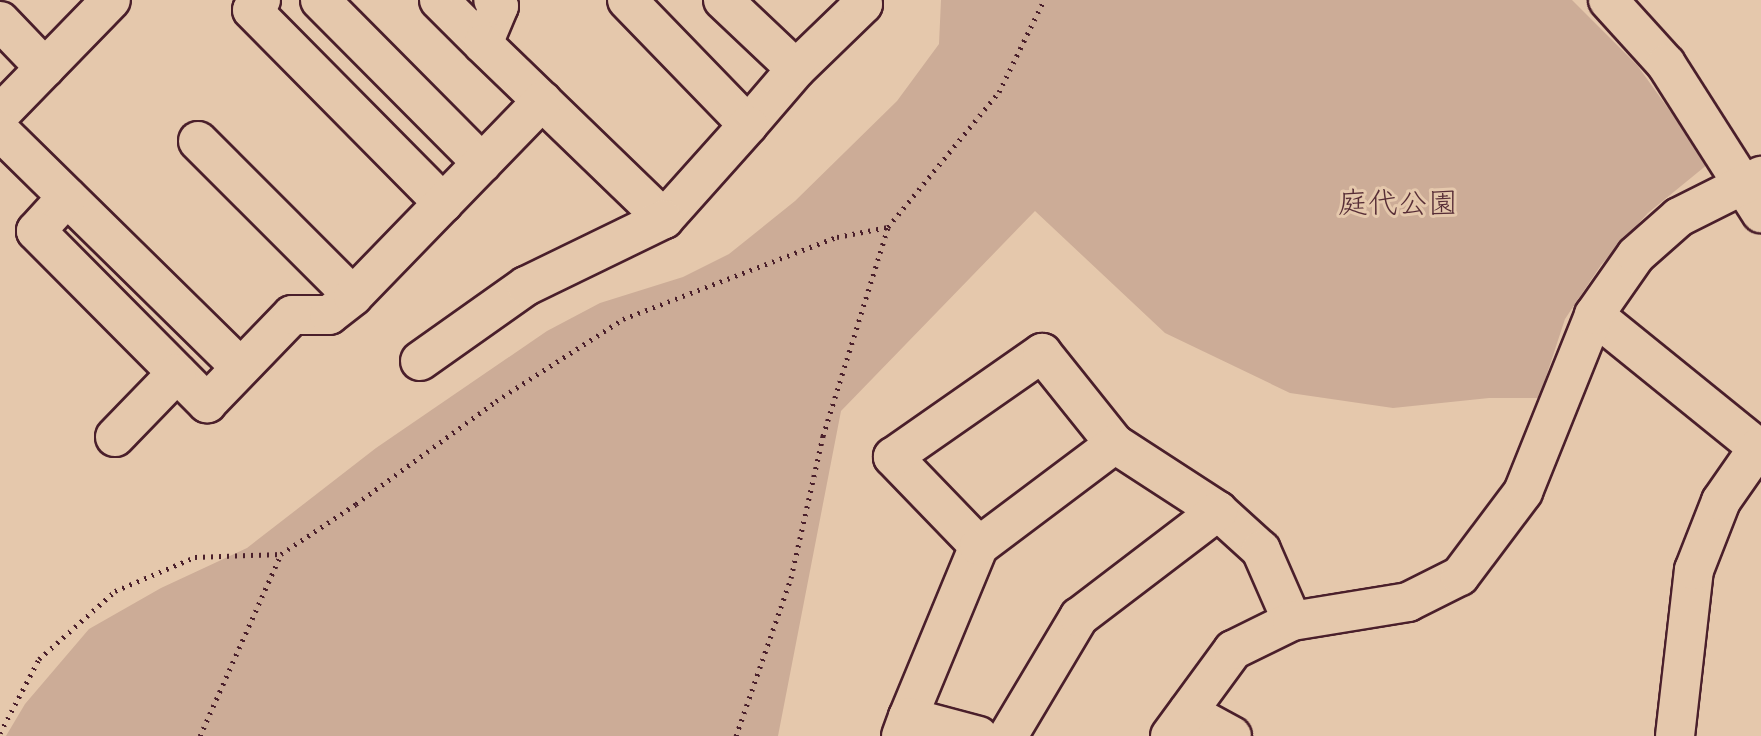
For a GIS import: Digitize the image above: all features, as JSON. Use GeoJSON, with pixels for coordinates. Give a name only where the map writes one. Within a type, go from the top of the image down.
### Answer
{"type":"FeatureCollection","features":[{"type":"Feature","properties":{"kind":"street"},"geometry":{"type":"LineString","coordinates":[[0,114],[111,0]]}},
{"type":"Feature","properties":{"kind":"street"},"geometry":{"type":"LineString","coordinates":[[261,0],[252,10],[443,203]]}},
{"type":"Feature","properties":{"kind":"street"},"geometry":{"type":"LineString","coordinates":[[320,0],[482,163]]}},
{"type":"Feature","properties":{"kind":"street"},"geometry":{"type":"LineString","coordinates":[[439,0],[664,219]]}},
{"type":"Feature","properties":{"kind":"street"},"geometry":{"type":"LineString","coordinates":[[483,44],[499,6],[493,0]]}},
{"type":"Feature","properties":{"kind":"street"},"geometry":{"type":"LineString","coordinates":[[627,0],[748,125]]}},
{"type":"Feature","properties":{"kind":"street"},"geometry":{"type":"LineString","coordinates":[[723,0],[796,69]]}},
{"type":"Feature","properties":{"kind":"street"},"geometry":{"type":"LineString","coordinates":[[420,361],[526,286],[664,219],[796,69],[863,4],[859,0]]}},
{"type":"Feature","properties":{"kind":"street"},"geometry":{"type":"LineString","coordinates":[[1232,736],[1179,724],[1233,650],[1292,621],[1408,602],[1460,576],[1523,492],[1594,315],[1636,255],[1679,217],[1755,192],[1666,64],[1608,0]]}},
{"type":"Feature","properties":{"kind":"street"},"geometry":{"type":"LineString","coordinates":[[0,21],[45,68]]}},
{"type":"Feature","properties":{"kind":"street"},"geometry":{"type":"LineString","coordinates":[[67,197],[36,231],[207,403],[292,315],[329,315],[353,296],[542,101]]}},
{"type":"Feature","properties":{"kind":"street"},"geometry":{"type":"LineString","coordinates":[[0,131],[240,367]]}},
{"type":"Feature","properties":{"kind":"street"},"geometry":{"type":"LineString","coordinates":[[198,141],[353,296]]}},
{"type":"Feature","properties":{"kind":"street"},"geometry":{"type":"LineString","coordinates":[[1594,315],[1760,449],[1721,501],[1694,570],[1675,736]]}},
{"type":"Feature","properties":{"kind":"street"},"geometry":{"type":"LineString","coordinates":[[979,546],[893,457],[1042,353],[1115,444],[1218,511],[1261,550],[1292,621]]}},
{"type":"Feature","properties":{"kind":"street"},"geometry":{"type":"LineString","coordinates":[[115,437],[177,373]]}},
{"type":"Feature","properties":{"kind":"street"},"geometry":{"type":"LineString","coordinates":[[979,736],[904,726],[979,546],[1115,444]]}},
{"type":"Feature","properties":{"kind":"street"},"geometry":{"type":"LineString","coordinates":[[1008,736],[1079,617],[1218,511]]}},
{"type":"Feature","properties":{"kind":"path"},"geometry":{"type":"LineString","coordinates":[[736,736],[791,578],[823,436],[888,227],[999,92],[1044,0]]}},
{"type":"Feature","properties":{"kind":"path"},"geometry":{"type":"LineString","coordinates":[[0,733],[39,659],[115,591],[195,557],[281,554],[356,504],[496,401],[623,319],[837,237],[888,227]]}},
{"type":"Feature","properties":{"kind":"path"},"geometry":{"type":"LineString","coordinates":[[200,736],[281,554]]}},
{"type":"Feature","properties":{"kind":"green space","name":"庭代公園"},"geometry":{"type":"Polygon","coordinates":[[[941,0],[1572,0],[1637,65],[1708,164],[1648,213],[1601,265],[1565,319],[1539,398],[1489,398],[1393,408],[1290,393],[1165,333],[1035,211],[841,411],[778,736],[6,736],[25,704],[89,629],[161,588],[247,548],[376,448],[547,331],[600,303],[683,277],[729,254],[795,201],[897,101],[939,44],[941,0]]]}}]}
